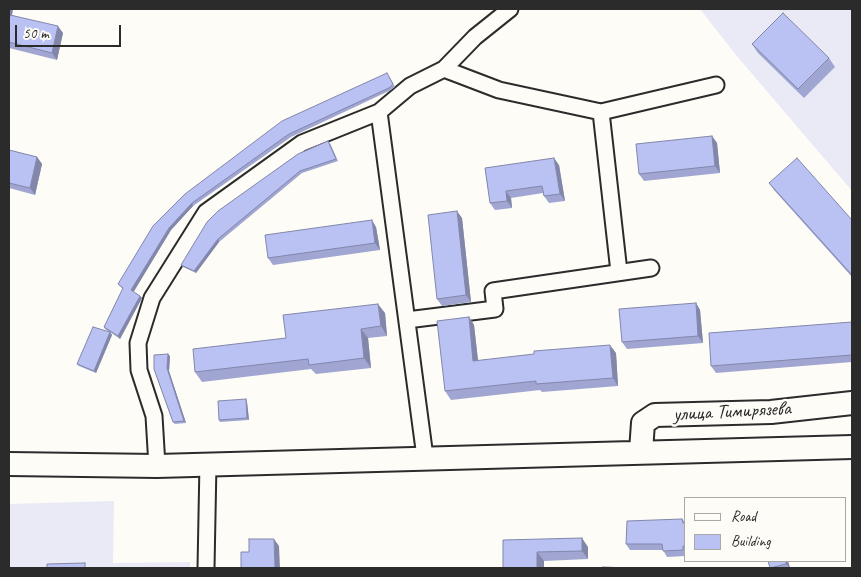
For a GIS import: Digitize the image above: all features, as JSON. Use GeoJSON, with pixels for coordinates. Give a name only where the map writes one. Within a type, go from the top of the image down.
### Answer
{"type":"FeatureCollection","features":[{"type":"Feature","properties":{"kind":"main road","name":"улица Тимирязева"},"geometry":{"type":"LineString","coordinates":[[641,451],[643,423],[655,415],[771,412],[852,403]]}},
{"type":"Feature","properties":{"kind":"main road"},"geometry":{"type":"LineString","coordinates":[[9,464],[157,466],[641,451],[852,447]]}},
{"type":"Feature","properties":{"kind":"street"},"geometry":{"type":"LineString","coordinates":[[157,466],[154,416],[139,370],[138,343],[152,298],[206,212],[302,143],[379,112],[410,86],[444,69],[475,37],[510,9]]}},
{"type":"Feature","properties":{"kind":"street"},"geometry":{"type":"LineString","coordinates":[[444,69],[499,90],[601,112],[716,85]]}},
{"type":"Feature","properties":{"kind":"street"},"geometry":{"type":"LineString","coordinates":[[379,112],[425,457]]}},
{"type":"Feature","properties":{"kind":"street"},"geometry":{"type":"LineString","coordinates":[[601,112],[618,272]]}},
{"type":"Feature","properties":{"kind":"street"},"geometry":{"type":"LineString","coordinates":[[407,320],[495,310],[493,291],[651,268]]}},
{"type":"Feature","properties":{"kind":"street"},"geometry":{"type":"LineString","coordinates":[[206,568],[208,463]]}},
{"type":"Feature","properties":{"kind":"shaded area"},"geometry":{"type":"Polygon","coordinates":[[[700,9],[852,9],[852,191],[736,55],[700,9]]]}},
{"type":"Feature","properties":{"kind":"shaded area"},"geometry":{"type":"Polygon","coordinates":[[[114,501],[113,563],[190,562],[190,568],[9,568],[9,504],[114,501]]]}},
{"type":"Feature","properties":{"kind":"building"},"geometry":{"type":"Polygon","coordinates":[[[783,13],[829,58],[798,89],[752,44],[783,13]]]}},
{"type":"Feature","properties":{"kind":"building"},"geometry":{"type":"Polygon","coordinates":[[[10,15],[58,26],[52,53],[9,42],[10,15]]]}},
{"type":"Feature","properties":{"kind":"building"},"geometry":{"type":"Polygon","coordinates":[[[387,73],[393,84],[389,88],[289,134],[192,203],[169,228],[131,290],[140,296],[118,336],[104,327],[123,288],[118,284],[153,226],[185,194],[282,121],[387,73]]]}},
{"type":"Feature","properties":{"kind":"building"},"geometry":{"type":"Polygon","coordinates":[[[712,136],[715,166],[639,174],[636,144],[712,136]]]}},
{"type":"Feature","properties":{"kind":"building"},"geometry":{"type":"Polygon","coordinates":[[[328,141],[336,159],[300,171],[218,239],[194,271],[181,265],[207,222],[218,211],[298,154],[328,141]]]}},
{"type":"Feature","properties":{"kind":"building"},"geometry":{"type":"Polygon","coordinates":[[[9,150],[37,157],[30,188],[9,183],[9,150]]]}},
{"type":"Feature","properties":{"kind":"building"},"geometry":{"type":"Polygon","coordinates":[[[554,158],[560,194],[544,196],[542,186],[506,191],[507,201],[490,203],[485,168],[554,158]]]}},
{"type":"Feature","properties":{"kind":"building"},"geometry":{"type":"Polygon","coordinates":[[[797,158],[852,220],[852,275],[769,183],[797,158]]]}},
{"type":"Feature","properties":{"kind":"building"},"geometry":{"type":"Polygon","coordinates":[[[457,211],[466,295],[437,299],[428,215],[457,211]]]}},
{"type":"Feature","properties":{"kind":"building"},"geometry":{"type":"Polygon","coordinates":[[[372,220],[375,243],[268,258],[265,235],[372,220]]]}},
{"type":"Feature","properties":{"kind":"building"},"geometry":{"type":"Polygon","coordinates":[[[696,303],[698,336],[622,342],[619,309],[696,303]]]}},
{"type":"Feature","properties":{"kind":"building"},"geometry":{"type":"Polygon","coordinates":[[[378,304],[381,326],[361,329],[364,358],[309,365],[308,359],[195,372],[193,349],[286,338],[283,315],[378,304]]]}},
{"type":"Feature","properties":{"kind":"building"},"geometry":{"type":"Polygon","coordinates":[[[469,317],[473,361],[534,354],[534,351],[610,345],[613,378],[536,384],[536,381],[445,391],[437,321],[469,317]]]}},
{"type":"Feature","properties":{"kind":"building"},"geometry":{"type":"Polygon","coordinates":[[[852,322],[852,355],[711,366],[709,333],[852,322]]]}},
{"type":"Feature","properties":{"kind":"building"},"geometry":{"type":"Polygon","coordinates":[[[93,327],[110,332],[94,371],[77,364],[93,327]]]}},
{"type":"Feature","properties":{"kind":"building"},"geometry":{"type":"Polygon","coordinates":[[[168,354],[167,368],[184,421],[173,422],[154,369],[154,355],[168,354]]]}},
{"type":"Feature","properties":{"kind":"building"},"geometry":{"type":"Polygon","coordinates":[[[246,399],[247,418],[219,420],[218,401],[246,399]]]}},
{"type":"Feature","properties":{"kind":"building"},"geometry":{"type":"Polygon","coordinates":[[[682,519],[684,523],[683,550],[663,551],[662,544],[626,544],[627,521],[682,519]]]}},
{"type":"Feature","properties":{"kind":"building"},"geometry":{"type":"Polygon","coordinates":[[[582,538],[582,551],[537,552],[537,568],[503,568],[503,540],[582,538]]]}},
{"type":"Feature","properties":{"kind":"building"},"geometry":{"type":"Polygon","coordinates":[[[249,539],[274,539],[275,568],[241,568],[241,552],[249,552],[249,539]]]}},
{"type":"Feature","properties":{"kind":"building"},"geometry":{"type":"Polygon","coordinates":[[[768,562],[786,562],[786,564],[770,568],[768,562]]]}},
{"type":"Feature","properties":{"kind":"building"},"geometry":{"type":"Polygon","coordinates":[[[85,563],[85,568],[47,568],[47,564],[85,563]]]}}]}
